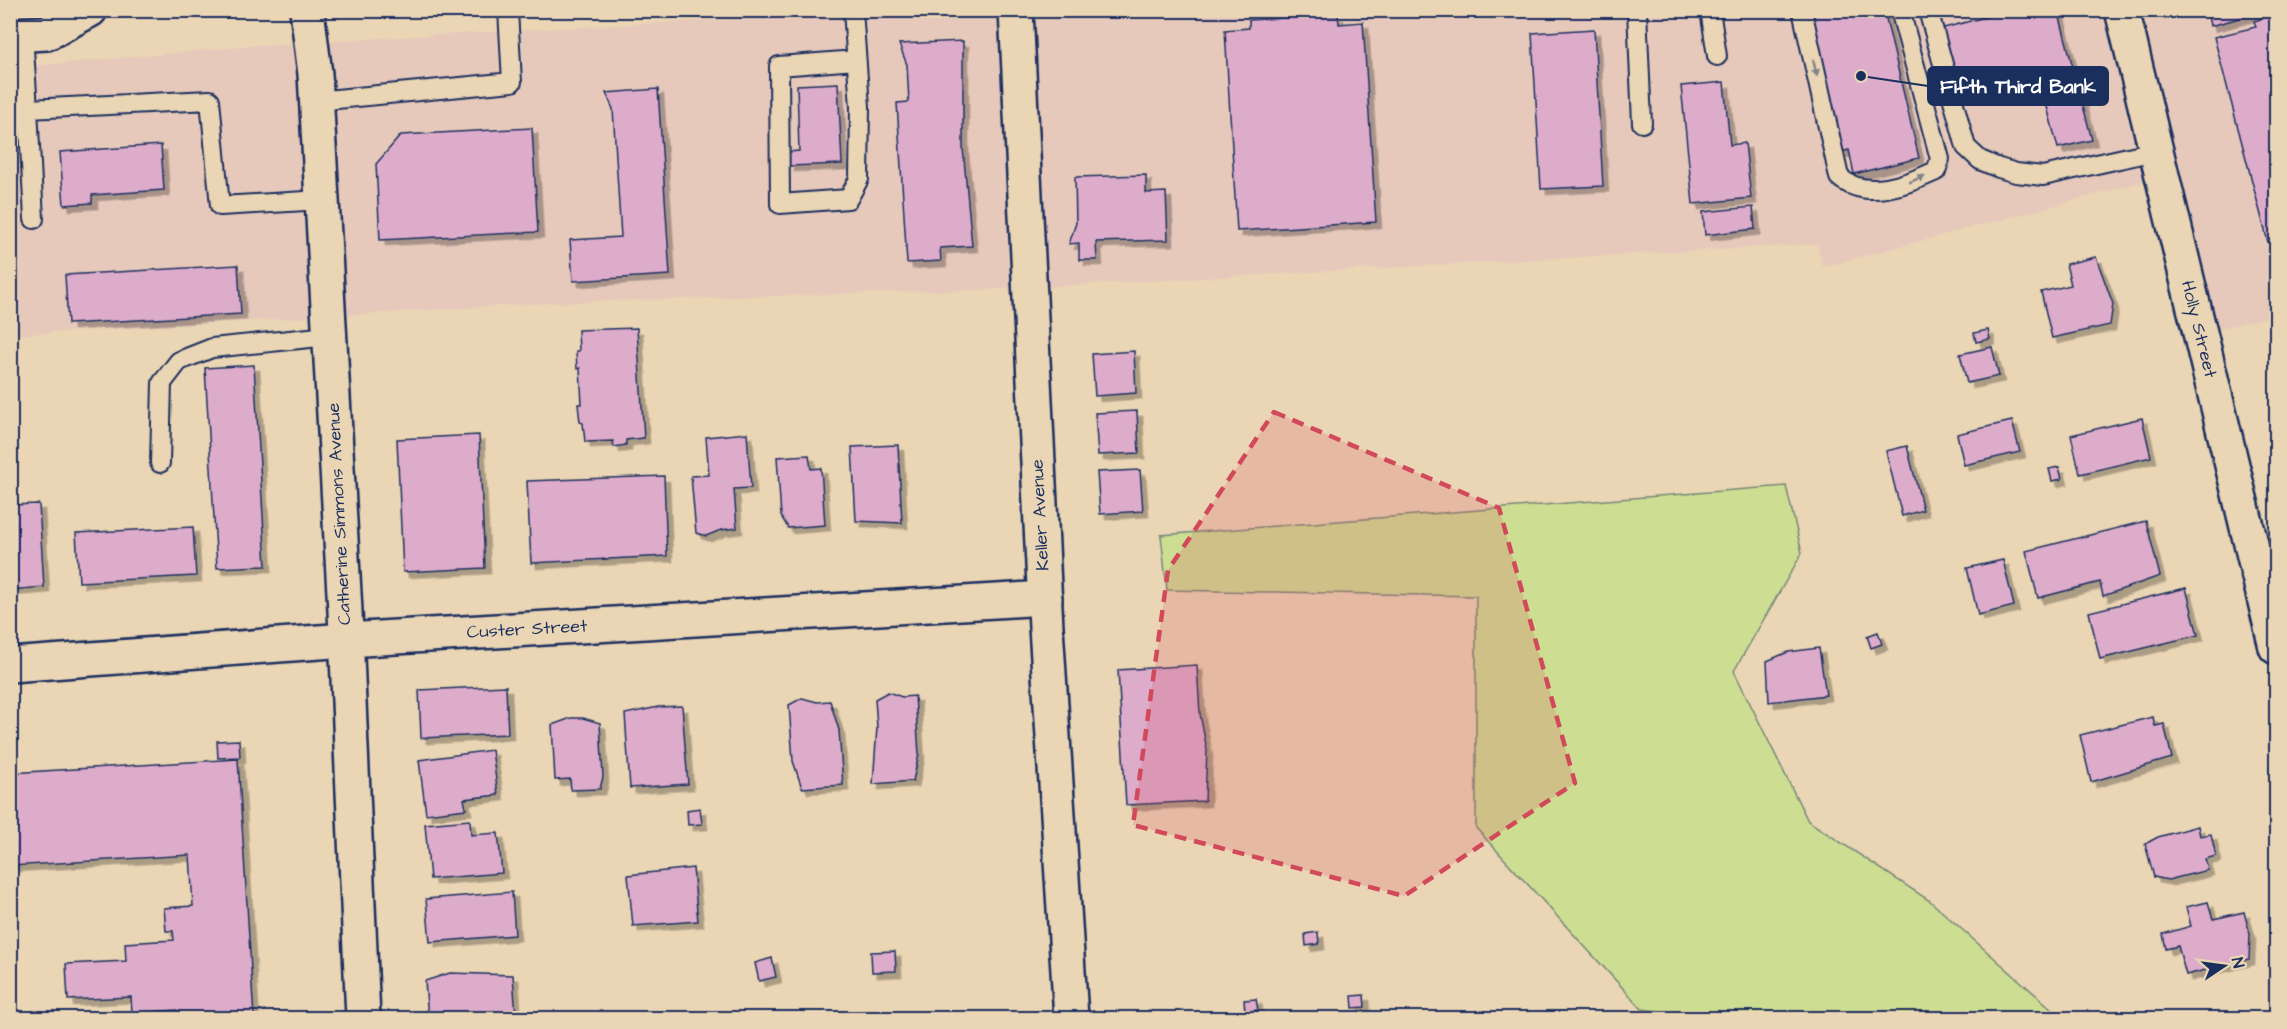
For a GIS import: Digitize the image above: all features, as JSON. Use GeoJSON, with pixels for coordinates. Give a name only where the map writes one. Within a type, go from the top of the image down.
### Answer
{"type":"FeatureCollection","features":[{"type":"Feature","properties":{"kind":"street"},"geometry":{"type":"LineString","coordinates":[[17,34],[47,33],[90,10]]}},
{"type":"Feature","properties":{"kind":"street","name":"Catherine Simmons Avenue"},"geometry":{"type":"LineString","coordinates":[[307,10],[314,59],[322,200],[346,640],[363,1018]]}},
{"type":"Feature","properties":{"kind":"street","name":"Keller Avenue"},"geometry":{"type":"LineString","coordinates":[[1016,10],[1044,598],[1071,1018]]}},
{"type":"Feature","properties":{"kind":"street","name":"Holly Street"},"geometry":{"type":"LineString","coordinates":[[2122,10],[2277,647]]}},
{"type":"Feature","properties":{"kind":"street","name":"Custer Street"},"geometry":{"type":"LineString","coordinates":[[10,665],[346,640],[1044,598]]}},
{"type":"Feature","properties":{"kind":"lane"},"geometry":{"type":"LineString","coordinates":[[316,101],[512,82],[508,10]]}},
{"type":"Feature","properties":{"kind":"lane"},"geometry":{"type":"LineString","coordinates":[[854,10],[860,107],[859,179],[848,199],[780,204],[779,66],[856,60]]}},
{"type":"Feature","properties":{"kind":"lane"},"geometry":{"type":"LineString","coordinates":[[1637,10],[1642,123]]}},
{"type":"Feature","properties":{"kind":"lane"},"geometry":{"type":"LineString","coordinates":[[1710,10],[1717,56]]}},
{"type":"Feature","properties":{"kind":"lane"},"geometry":{"type":"LineString","coordinates":[[1802,10],[1839,177],[1848,184],[1862,189],[1910,183],[1936,171],[1940,159],[1900,10]]}},
{"type":"Feature","properties":{"kind":"lane"},"geometry":{"type":"LineString","coordinates":[[1928,10],[1965,147],[1980,160],[2016,173],[2043,176],[2156,151]]}},
{"type":"Feature","properties":{"kind":"lane"},"geometry":{"type":"LineString","coordinates":[[17,34],[28,109],[34,219]]}},
{"type":"Feature","properties":{"kind":"lane"},"geometry":{"type":"LineString","coordinates":[[28,109],[210,100],[220,206],[322,200]]}},
{"type":"Feature","properties":{"kind":"lane"},"geometry":{"type":"LineString","coordinates":[[160,463],[162,383],[179,361],[212,348],[329,336]]}},
{"type":"Feature","properties":{"kind":"highlighted area"},"geometry":{"type":"Polygon","coordinates":[[[1274,412],[1499,508],[1575,783],[1404,896],[1133,825],[1168,570],[1274,412]]]}},
{"type":"Feature","properties":{"kind":"shaded area"},"geometry":{"type":"Polygon","coordinates":[[[885,10],[2276,11],[2276,315],[2210,331],[2173,174],[1823,267],[1817,244],[1004,289],[546,303],[11,335],[11,68],[260,45],[885,10]]]}},
{"type":"Feature","properties":{"kind":"green space"},"geometry":{"type":"Polygon","coordinates":[[[1786,486],[1802,553],[1734,671],[1808,821],[1930,901],[2062,1018],[1708,1018],[1642,1009],[1476,828],[1476,596],[1167,590],[1161,535],[1786,486]]]}},
{"type":"Feature","properties":{"kind":"building"},"geometry":{"type":"Polygon","coordinates":[[[1807,10],[1884,10],[1919,158],[1854,174],[1849,150],[1841,152],[1807,10]]]}},
{"type":"Feature","properties":{"kind":"building"},"geometry":{"type":"Polygon","coordinates":[[[2012,10],[2058,10],[2092,140],[2058,148],[2038,73],[1956,95],[1940,29],[2012,10]]]}},
{"type":"Feature","properties":{"kind":"building"},"geometry":{"type":"Polygon","coordinates":[[[2207,10],[2276,10],[2276,240],[2268,242],[2214,37],[2256,27],[2254,21],[2261,19],[2259,13],[2210,26],[2207,10]]]}},
{"type":"Feature","properties":{"kind":"building"},"geometry":{"type":"Polygon","coordinates":[[[1338,15],[1339,24],[1363,22],[1376,222],[1237,231],[1225,30],[1249,28],[1249,20],[1338,15]]]}},
{"type":"Feature","properties":{"kind":"building"},"geometry":{"type":"Polygon","coordinates":[[[1594,29],[1603,186],[1541,189],[1532,33],[1594,29]]]}},
{"type":"Feature","properties":{"kind":"building"},"geometry":{"type":"Polygon","coordinates":[[[963,41],[963,148],[972,246],[940,248],[941,261],[907,263],[897,103],[909,102],[907,65],[899,44],[963,41]]]}},
{"type":"Feature","properties":{"kind":"building"},"geometry":{"type":"Polygon","coordinates":[[[1724,82],[1730,145],[1745,143],[1751,198],[1693,204],[1681,86],[1724,82]]]}},
{"type":"Feature","properties":{"kind":"building"},"geometry":{"type":"Polygon","coordinates":[[[838,83],[842,164],[789,166],[788,152],[799,151],[797,85],[838,83]]]}},
{"type":"Feature","properties":{"kind":"building"},"geometry":{"type":"Polygon","coordinates":[[[658,89],[670,275],[573,281],[570,240],[621,237],[613,109],[606,93],[658,89]]]}},
{"type":"Feature","properties":{"kind":"building"},"geometry":{"type":"Polygon","coordinates":[[[532,128],[538,232],[380,240],[376,164],[401,135],[532,128]]]}},
{"type":"Feature","properties":{"kind":"building"},"geometry":{"type":"Polygon","coordinates":[[[161,145],[164,190],[92,195],[92,203],[64,205],[60,152],[161,145]]]}},
{"type":"Feature","properties":{"kind":"building"},"geometry":{"type":"Polygon","coordinates":[[[1146,175],[1146,193],[1166,192],[1168,240],[1096,242],[1097,260],[1079,260],[1079,243],[1069,244],[1076,223],[1075,177],[1146,175]]]}},
{"type":"Feature","properties":{"kind":"building"},"geometry":{"type":"Polygon","coordinates":[[[1753,207],[1755,229],[1705,235],[1703,212],[1753,207]]]}},
{"type":"Feature","properties":{"kind":"building"},"geometry":{"type":"Polygon","coordinates":[[[2096,257],[2113,304],[2110,325],[2052,338],[2041,292],[2071,285],[2066,264],[2096,257]]]}},
{"type":"Feature","properties":{"kind":"building"},"geometry":{"type":"Polygon","coordinates":[[[238,265],[241,314],[68,324],[65,275],[238,265]]]}},
{"type":"Feature","properties":{"kind":"building"},"geometry":{"type":"Polygon","coordinates":[[[637,328],[644,438],[626,440],[626,445],[614,447],[613,441],[585,442],[578,404],[582,404],[580,368],[577,369],[576,351],[579,351],[578,330],[637,328]]]}},
{"type":"Feature","properties":{"kind":"building"},"geometry":{"type":"Polygon","coordinates":[[[1988,330],[1990,339],[1976,342],[1974,333],[1988,330]]]}},
{"type":"Feature","properties":{"kind":"building"},"geometry":{"type":"Polygon","coordinates":[[[1992,347],[1999,376],[1967,383],[1960,354],[1992,347]]]}},
{"type":"Feature","properties":{"kind":"building"},"geometry":{"type":"Polygon","coordinates":[[[1134,351],[1136,393],[1095,396],[1092,354],[1134,351]]]}},
{"type":"Feature","properties":{"kind":"building"},"geometry":{"type":"Polygon","coordinates":[[[254,365],[266,566],[217,568],[205,368],[254,365]]]}},
{"type":"Feature","properties":{"kind":"building"},"geometry":{"type":"Polygon","coordinates":[[[1137,411],[1139,453],[1098,455],[1095,413],[1137,411]]]}},
{"type":"Feature","properties":{"kind":"building"},"geometry":{"type":"Polygon","coordinates":[[[2142,418],[2151,457],[2080,474],[2071,435],[2142,418]]]}},
{"type":"Feature","properties":{"kind":"building"},"geometry":{"type":"Polygon","coordinates":[[[2012,421],[2020,452],[1964,465],[1957,434],[2012,421]]]}},
{"type":"Feature","properties":{"kind":"building"},"geometry":{"type":"Polygon","coordinates":[[[747,433],[751,488],[734,489],[737,528],[721,530],[706,536],[696,533],[691,476],[709,475],[706,437],[747,433]]]}},
{"type":"Feature","properties":{"kind":"building"},"geometry":{"type":"Polygon","coordinates":[[[479,435],[485,568],[403,572],[397,439],[479,435]]]}},
{"type":"Feature","properties":{"kind":"building"},"geometry":{"type":"Polygon","coordinates":[[[898,445],[902,523],[856,521],[852,447],[898,445]]]}},
{"type":"Feature","properties":{"kind":"building"},"geometry":{"type":"Polygon","coordinates":[[[1907,446],[1923,510],[1902,516],[1886,451],[1907,446]]]}},
{"type":"Feature","properties":{"kind":"building"},"geometry":{"type":"Polygon","coordinates":[[[809,455],[811,469],[821,468],[825,525],[788,528],[781,516],[777,457],[809,455]]]}},
{"type":"Feature","properties":{"kind":"building"},"geometry":{"type":"Polygon","coordinates":[[[2059,467],[2062,479],[2052,481],[2049,469],[2059,467]]]}},
{"type":"Feature","properties":{"kind":"building"},"geometry":{"type":"Polygon","coordinates":[[[1140,470],[1143,511],[1100,514],[1097,472],[1140,470]]]}},
{"type":"Feature","properties":{"kind":"building"},"geometry":{"type":"Polygon","coordinates":[[[664,476],[667,556],[531,563],[527,481],[664,476]]]}},
{"type":"Feature","properties":{"kind":"building"},"geometry":{"type":"Polygon","coordinates":[[[39,504],[44,587],[10,590],[10,505],[39,504]]]}},
{"type":"Feature","properties":{"kind":"building"},"geometry":{"type":"Polygon","coordinates":[[[2146,521],[2160,576],[2103,596],[2100,582],[2038,598],[2026,551],[2146,521]]]}},
{"type":"Feature","properties":{"kind":"building"},"geometry":{"type":"Polygon","coordinates":[[[193,527],[196,576],[79,582],[76,533],[193,527]]]}},
{"type":"Feature","properties":{"kind":"building"},"geometry":{"type":"Polygon","coordinates":[[[2003,560],[2014,606],[1978,615],[1967,568],[2003,560]]]}},
{"type":"Feature","properties":{"kind":"building"},"geometry":{"type":"Polygon","coordinates":[[[2186,588],[2198,635],[2100,659],[2089,612],[2186,588]]]}},
{"type":"Feature","properties":{"kind":"building"},"geometry":{"type":"Polygon","coordinates":[[[1878,632],[1882,644],[1871,648],[1867,636],[1878,632]]]}},
{"type":"Feature","properties":{"kind":"building"},"geometry":{"type":"Polygon","coordinates":[[[1819,648],[1826,695],[1769,702],[1767,661],[1788,652],[1819,648]]]}},
{"type":"Feature","properties":{"kind":"building"},"geometry":{"type":"Polygon","coordinates":[[[1197,665],[1200,714],[1207,750],[1205,801],[1126,805],[1118,670],[1197,665]]]}},
{"type":"Feature","properties":{"kind":"building"},"geometry":{"type":"Polygon","coordinates":[[[506,686],[508,734],[421,738],[419,690],[506,686]]]}},
{"type":"Feature","properties":{"kind":"building"},"geometry":{"type":"Polygon","coordinates":[[[888,692],[902,697],[915,696],[919,754],[913,781],[873,784],[877,727],[875,699],[888,692]]]}},
{"type":"Feature","properties":{"kind":"building"},"geometry":{"type":"Polygon","coordinates":[[[802,698],[817,702],[830,701],[839,730],[843,785],[802,788],[793,761],[789,705],[802,698]]]}},
{"type":"Feature","properties":{"kind":"building"},"geometry":{"type":"Polygon","coordinates":[[[682,706],[688,784],[630,788],[625,714],[658,707],[682,706]]]}},
{"type":"Feature","properties":{"kind":"building"},"geometry":{"type":"Polygon","coordinates":[[[2153,717],[2155,726],[2164,724],[2172,758],[2091,782],[2080,735],[2153,717]]]}},
{"type":"Feature","properties":{"kind":"building"},"geometry":{"type":"Polygon","coordinates":[[[571,718],[583,718],[600,723],[603,777],[600,789],[571,790],[570,779],[555,780],[552,725],[571,718]]]}},
{"type":"Feature","properties":{"kind":"building"},"geometry":{"type":"Polygon","coordinates":[[[239,740],[240,757],[218,758],[217,741],[239,740]]]}},
{"type":"Feature","properties":{"kind":"building"},"geometry":{"type":"Polygon","coordinates":[[[492,750],[498,795],[464,799],[466,809],[426,814],[419,760],[492,750]]]}},
{"type":"Feature","properties":{"kind":"building"},"geometry":{"type":"Polygon","coordinates":[[[238,759],[254,1018],[177,1018],[177,1010],[132,1013],[131,997],[68,1000],[66,964],[126,961],[125,943],[174,940],[173,931],[166,931],[164,908],[193,906],[190,855],[10,866],[10,773],[238,759]]]}},
{"type":"Feature","properties":{"kind":"building"},"geometry":{"type":"Polygon","coordinates":[[[700,808],[702,824],[688,825],[687,810],[700,808]]]}},
{"type":"Feature","properties":{"kind":"building"},"geometry":{"type":"Polygon","coordinates":[[[470,820],[471,835],[498,833],[502,873],[430,879],[425,824],[470,820]]]}},
{"type":"Feature","properties":{"kind":"building"},"geometry":{"type":"Polygon","coordinates":[[[2198,826],[2200,836],[2211,834],[2216,856],[2205,859],[2208,870],[2168,880],[2154,877],[2145,844],[2158,837],[2198,826]]]}},
{"type":"Feature","properties":{"kind":"building"},"geometry":{"type":"Polygon","coordinates":[[[693,868],[698,921],[633,926],[628,875],[693,868]]]}},
{"type":"Feature","properties":{"kind":"building"},"geometry":{"type":"Polygon","coordinates":[[[512,892],[515,935],[430,942],[426,899],[512,892]]]}},
{"type":"Feature","properties":{"kind":"building"},"geometry":{"type":"Polygon","coordinates":[[[2208,902],[2213,919],[2244,912],[2250,934],[2249,959],[2186,975],[2178,946],[2166,949],[2163,934],[2191,926],[2186,907],[2208,902]]]}},
{"type":"Feature","properties":{"kind":"building"},"geometry":{"type":"Polygon","coordinates":[[[1318,932],[1319,944],[1306,946],[1305,934],[1318,932]]]}},
{"type":"Feature","properties":{"kind":"building"},"geometry":{"type":"Polygon","coordinates":[[[895,951],[896,971],[872,972],[871,952],[895,951]]]}},
{"type":"Feature","properties":{"kind":"building"},"geometry":{"type":"Polygon","coordinates":[[[772,958],[776,977],[759,981],[755,963],[772,958]]]}},
{"type":"Feature","properties":{"kind":"building"},"geometry":{"type":"Polygon","coordinates":[[[450,973],[513,975],[516,1018],[428,1018],[425,981],[450,973]]]}},
{"type":"Feature","properties":{"kind":"building"},"geometry":{"type":"Polygon","coordinates":[[[1364,995],[1365,1007],[1353,1008],[1352,996],[1364,995]]]}},
{"type":"Feature","properties":{"kind":"building"},"geometry":{"type":"Polygon","coordinates":[[[1256,999],[1258,1010],[1245,1012],[1244,1000],[1256,999]]]}},
{"type":"Feature","properties":{"kind":"place","name":"Fifth Third Bank"},"geometry":{"type":"Point","coordinates":[1861,76]}}]}
